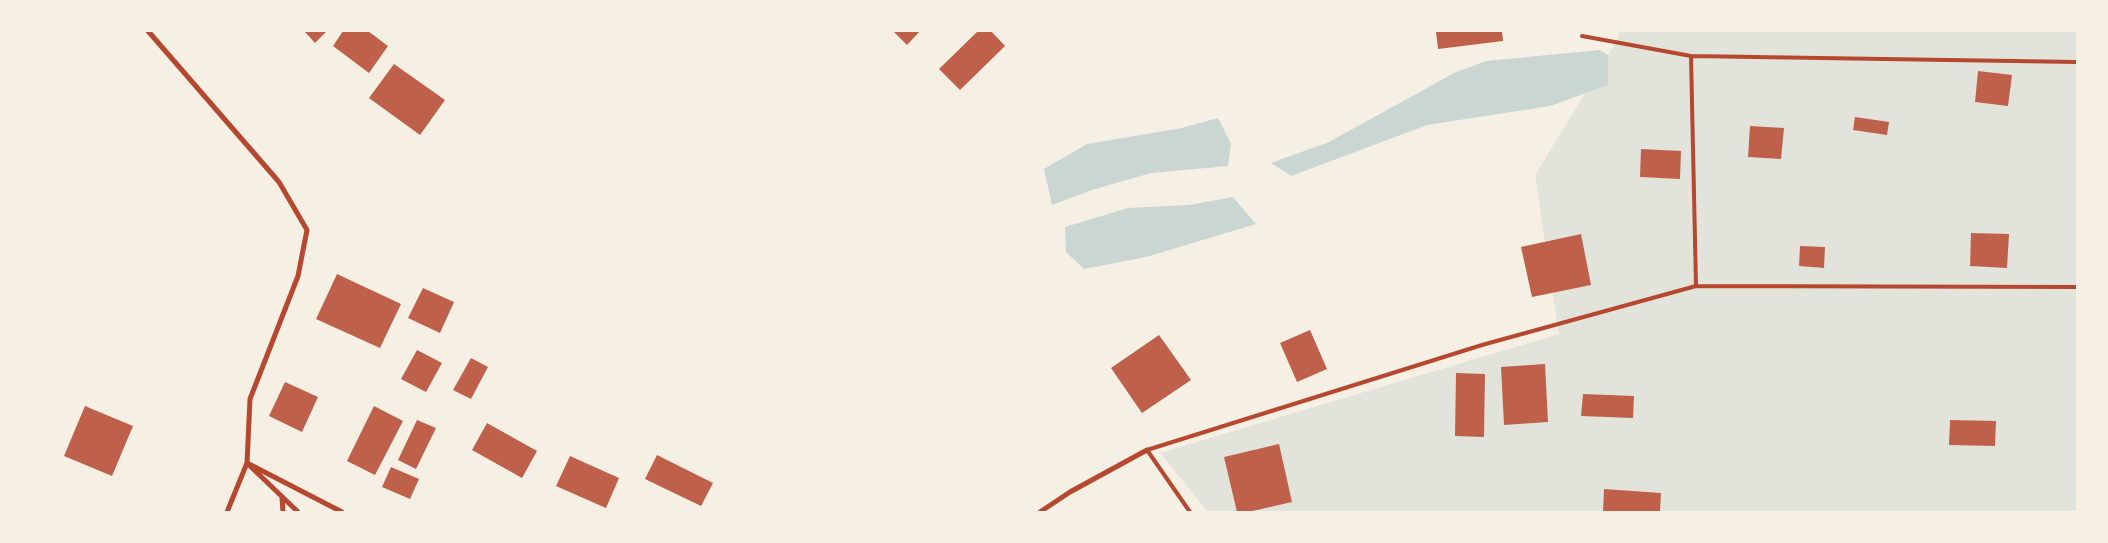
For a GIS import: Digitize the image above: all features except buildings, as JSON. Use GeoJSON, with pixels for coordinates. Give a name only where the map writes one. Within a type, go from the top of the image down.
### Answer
{"type":"FeatureCollection","features":[{"type":"Feature","properties":{"kind":"street"},"geometry":{"type":"LineString","coordinates":[[148,31],[279,182],[307,230],[298,276],[250,399],[247,463],[227,512]]}},
{"type":"Feature","properties":{"kind":"street"},"geometry":{"type":"LineString","coordinates":[[1040,512],[1070,492],[1147,450]]}},
{"type":"Feature","properties":{"kind":"street"},"geometry":{"type":"LineString","coordinates":[[247,463],[298,512]]}},
{"type":"Feature","properties":{"kind":"street"},"geometry":{"type":"LineString","coordinates":[[247,463],[342,512]]}},
{"type":"Feature","properties":{"kind":"street"},"geometry":{"type":"LineString","coordinates":[[282,497],[283,512]]}},
{"type":"Feature","properties":{"kind":"lane"},"geometry":{"type":"LineString","coordinates":[[1582,36],[1691,56],[2077,62]]}},
{"type":"Feature","properties":{"kind":"lane"},"geometry":{"type":"LineString","coordinates":[[1691,56],[1696,286]]}},
{"type":"Feature","properties":{"kind":"lane"},"geometry":{"type":"LineString","coordinates":[[1190,512],[1147,450],[1482,345],[1696,286],[2077,287]]}},
{"type":"Feature","properties":{"kind":"shaded area"},"geometry":{"type":"Polygon","coordinates":[[[1620,31],[2077,31],[2077,512],[1208,512],[1160,453],[1559,334],[1535,175],[1618,39],[1620,31]]]}},
{"type":"Feature","properties":{"kind":"shaded area"},"geometry":{"type":"Polygon","coordinates":[[[1600,50],[1608,55],[1608,85],[1550,106],[1427,125],[1291,176],[1271,163],[1329,142],[1454,73],[1486,61],[1600,50]]]}},
{"type":"Feature","properties":{"kind":"shaded area"},"geometry":{"type":"Polygon","coordinates":[[[1218,118],[1231,144],[1228,166],[1151,173],[1092,190],[1052,205],[1044,169],[1087,144],[1182,128],[1218,118]]]}},
{"type":"Feature","properties":{"kind":"shaded area"},"geometry":{"type":"Polygon","coordinates":[[[1233,197],[1256,224],[1146,257],[1084,269],[1066,252],[1065,227],[1128,208],[1189,205],[1233,197]]]}}]}
